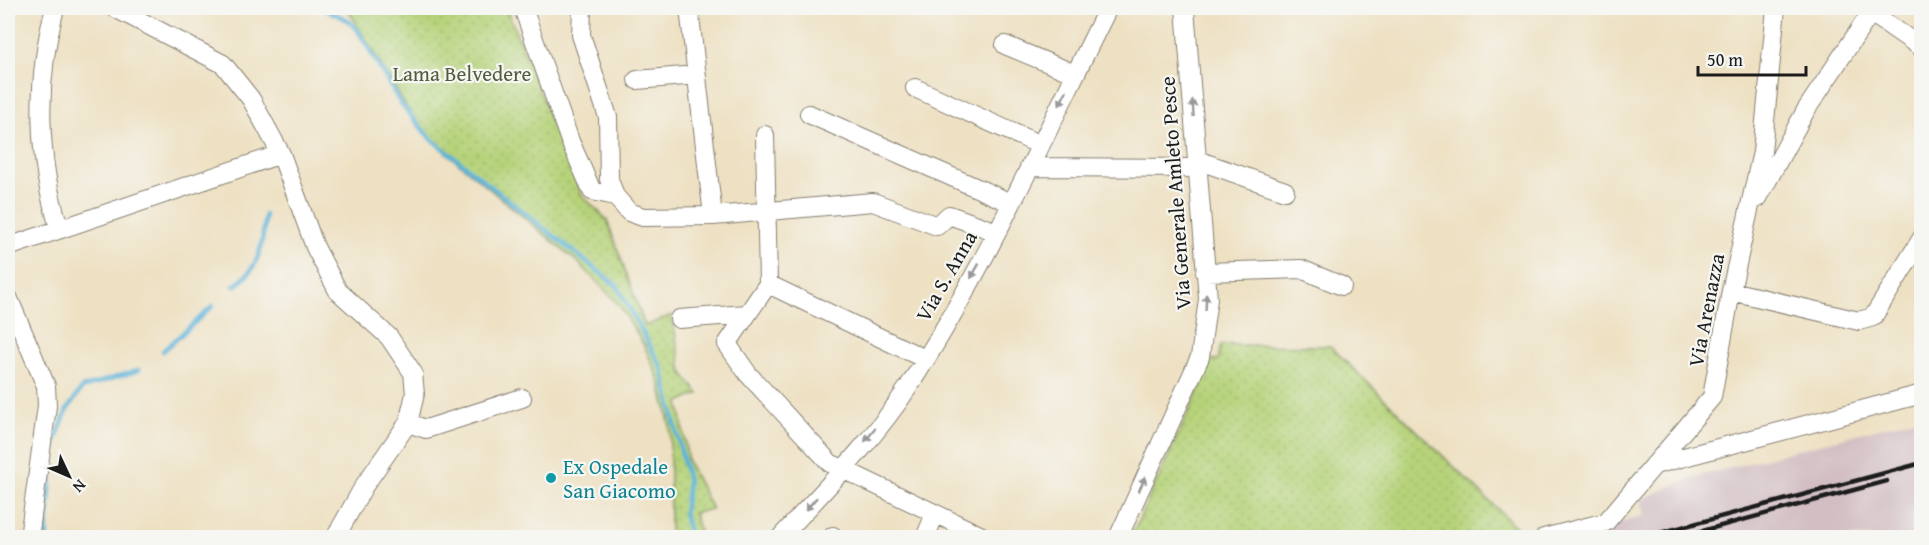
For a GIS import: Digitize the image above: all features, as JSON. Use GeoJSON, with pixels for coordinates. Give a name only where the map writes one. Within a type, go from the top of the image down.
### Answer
{"type":"FeatureCollection","features":[{"type":"Feature","properties":{"kind":"street"},"geometry":{"type":"LineString","coordinates":[[55,8],[46,41],[42,109],[51,203],[60,229]]}},
{"type":"Feature","properties":{"kind":"street"},"geometry":{"type":"LineString","coordinates":[[115,8],[223,64],[251,99],[281,154],[315,248],[338,291],[389,337],[413,373],[415,394],[408,423],[364,486],[335,537]]}},
{"type":"Feature","properties":{"kind":"street"},"geometry":{"type":"LineString","coordinates":[[523,8],[570,141],[592,191],[615,196]]}},
{"type":"Feature","properties":{"kind":"street"},"geometry":{"type":"LineString","coordinates":[[582,8],[581,35],[608,117],[609,179],[615,196],[629,212],[643,217],[713,216],[873,202],[937,226],[949,215],[998,232]]}},
{"type":"Feature","properties":{"kind":"street"},"geometry":{"type":"LineString","coordinates":[[689,8],[713,216]]}},
{"type":"Feature","properties":{"kind":"street","name":"Via S. Anna"},"geometry":{"type":"LineString","coordinates":[[780,537],[842,470],[906,391],[998,232],[1108,8]]}},
{"type":"Feature","properties":{"kind":"street","name":"Via Generale Amleto Pesce"},"geometry":{"type":"LineString","coordinates":[[1118,537],[1200,357],[1208,299],[1185,8]]}},
{"type":"Feature","properties":{"kind":"street","name":"Via Arenazza"},"geometry":{"type":"LineString","coordinates":[[1544,537],[1606,522],[1712,397],[1731,291],[1762,152],[1776,8]]}},
{"type":"Feature","properties":{"kind":"street"},"geometry":{"type":"LineString","coordinates":[[1748,216],[1806,110],[1870,9],[1922,48]]}},
{"type":"Feature","properties":{"kind":"street"},"geometry":{"type":"LineString","coordinates":[[1005,45],[1075,74]]}},
{"type":"Feature","properties":{"kind":"street"},"geometry":{"type":"LineString","coordinates":[[637,80],[696,75]]}},
{"type":"Feature","properties":{"kind":"street"},"geometry":{"type":"LineString","coordinates":[[915,88],[1040,145]]}},
{"type":"Feature","properties":{"kind":"street"},"geometry":{"type":"LineString","coordinates":[[809,114],[1011,203]]}},
{"type":"Feature","properties":{"kind":"street"},"geometry":{"type":"LineString","coordinates":[[765,135],[768,284],[727,344],[734,358],[830,463],[986,537]]}},
{"type":"Feature","properties":{"kind":"street"},"geometry":{"type":"LineString","coordinates":[[8,247],[281,154]]}},
{"type":"Feature","properties":{"kind":"street"},"geometry":{"type":"LineString","coordinates":[[1029,167],[1197,164],[1285,191]]}},
{"type":"Feature","properties":{"kind":"street"},"geometry":{"type":"LineString","coordinates":[[1731,291],[1859,321],[1873,317],[1922,238]]}},
{"type":"Feature","properties":{"kind":"street"},"geometry":{"type":"LineString","coordinates":[[1205,272],[1301,269],[1342,286]]}},
{"type":"Feature","properties":{"kind":"street"},"geometry":{"type":"LineString","coordinates":[[768,284],[925,359]]}},
{"type":"Feature","properties":{"kind":"street"},"geometry":{"type":"LineString","coordinates":[[8,297],[46,386],[47,406],[29,537]]}},
{"type":"Feature","properties":{"kind":"street"},"geometry":{"type":"LineString","coordinates":[[679,319],[747,314]]}},
{"type":"Feature","properties":{"kind":"street"},"geometry":{"type":"LineString","coordinates":[[1654,465],[1922,394]]}},
{"type":"Feature","properties":{"kind":"street"},"geometry":{"type":"LineString","coordinates":[[408,423],[426,429],[522,399]]}},
{"type":"Feature","properties":{"kind":"street"},"geometry":{"type":"LineString","coordinates":[[925,537],[935,514]]}},
{"type":"Feature","properties":{"kind":"shaded area"},"geometry":{"type":"Polygon","coordinates":[[[1921,417],[1921,537],[1563,538],[1645,515],[1641,499],[1692,478],[1921,417]]]}},
{"type":"Feature","properties":{"kind":"green space","name":"Lama Belvedere"},"geometry":{"type":"Polygon","coordinates":[[[347,8],[506,8],[582,195],[607,220],[645,326],[672,315],[682,372],[699,394],[679,402],[688,462],[712,509],[694,513],[701,537],[670,537],[670,426],[660,383],[645,347],[620,306],[580,264],[438,146],[410,113],[347,8]]]}},
{"type":"Feature","properties":{"kind":"green space"},"geometry":{"type":"Polygon","coordinates":[[[1221,345],[1330,346],[1517,528],[1508,538],[1131,537],[1198,392],[1209,360],[1218,360],[1221,345]]]}},
{"type":"Feature","properties":{"kind":"waterway"},"geometry":{"type":"LineString","coordinates":[[322,8],[346,19],[357,29],[401,104],[430,138],[617,286],[662,368],[688,482],[684,513],[690,538]]}},
{"type":"Feature","properties":{"kind":"waterway"},"geometry":{"type":"LineString","coordinates":[[234,286],[243,280],[255,264],[261,246],[265,215]]}},
{"type":"Feature","properties":{"kind":"waterway"},"geometry":{"type":"LineString","coordinates":[[163,351],[213,306]]}},
{"type":"Feature","properties":{"kind":"waterway"},"geometry":{"type":"LineString","coordinates":[[46,538],[54,444],[67,410],[82,388],[139,370]]}},
{"type":"Feature","properties":{"kind":"railway"},"geometry":{"type":"LineString","coordinates":[[1641,538],[1922,463]]}},
{"type":"Feature","properties":{"kind":"railway"},"geometry":{"type":"LineString","coordinates":[[1676,538],[1887,481]]}},
{"type":"Feature","properties":{"kind":"place","name":"Ex Ospedale San Giacomo"},"geometry":{"type":"Point","coordinates":[551,478]}}]}
